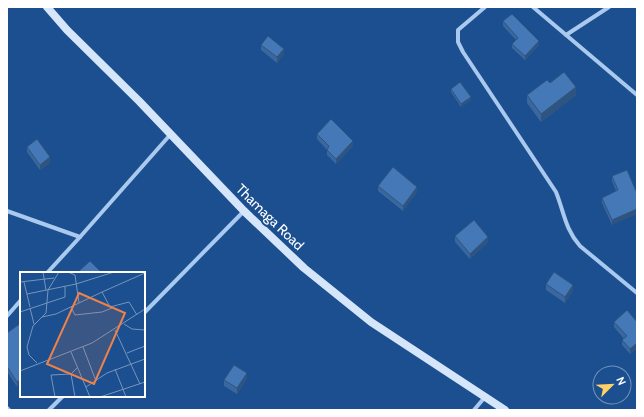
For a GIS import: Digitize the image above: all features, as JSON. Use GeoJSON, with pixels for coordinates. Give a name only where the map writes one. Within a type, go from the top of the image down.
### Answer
{"type":"FeatureCollection","features":[{"type":"Feature","properties":{"kind":"main road","name":"Thamaga Road"},"geometry":{"type":"LineString","coordinates":[[47,7],[67,30],[139,101],[244,211],[304,268],[371,322],[505,410]]}},
{"type":"Feature","properties":{"kind":"street"},"geometry":{"type":"LineString","coordinates":[[485,7],[458,30],[458,42],[463,52],[556,192],[562,207],[565,223],[572,237],[580,246],[637,293]]}},
{"type":"Feature","properties":{"kind":"street"},"geometry":{"type":"LineString","coordinates":[[533,7],[637,95]]}},
{"type":"Feature","properties":{"kind":"street"},"geometry":{"type":"LineString","coordinates":[[566,35],[609,7]]}},
{"type":"Feature","properties":{"kind":"street"},"geometry":{"type":"LineString","coordinates":[[48,272],[170,135]]}},
{"type":"Feature","properties":{"kind":"street"},"geometry":{"type":"LineString","coordinates":[[7,211],[80,237]]}},
{"type":"Feature","properties":{"kind":"street"},"geometry":{"type":"LineString","coordinates":[[145,312],[244,211]]}},
{"type":"Feature","properties":{"kind":"street"},"geometry":{"type":"LineString","coordinates":[[7,316],[20,301]]}},
{"type":"Feature","properties":{"kind":"street"},"geometry":{"type":"LineString","coordinates":[[49,410],[62,397]]}},
{"type":"Feature","properties":{"kind":"street"},"geometry":{"type":"LineString","coordinates":[[474,410],[485,397]]}},
{"type":"Feature","properties":{"kind":"building"},"geometry":{"type":"Polygon","coordinates":[[[512,14],[539,41],[525,56],[512,44],[518,38],[503,21],[512,14]]]}},
{"type":"Feature","properties":{"kind":"building"},"geometry":{"type":"Polygon","coordinates":[[[268,36],[284,49],[277,57],[261,45],[268,36]]]}},
{"type":"Feature","properties":{"kind":"building"},"geometry":{"type":"Polygon","coordinates":[[[564,72],[576,87],[541,114],[527,95],[547,80],[550,83],[564,72]]]}},
{"type":"Feature","properties":{"kind":"building"},"geometry":{"type":"Polygon","coordinates":[[[460,82],[471,97],[461,104],[451,89],[460,82]]]}},
{"type":"Feature","properties":{"kind":"building"},"geometry":{"type":"Polygon","coordinates":[[[331,119],[353,141],[336,159],[327,150],[329,146],[317,134],[331,119]]]}},
{"type":"Feature","properties":{"kind":"building"},"geometry":{"type":"Polygon","coordinates":[[[37,139],[50,157],[40,165],[27,147],[37,139]]]}},
{"type":"Feature","properties":{"kind":"building"},"geometry":{"type":"Polygon","coordinates":[[[393,167],[417,187],[403,206],[378,186],[393,167]]]}},
{"type":"Feature","properties":{"kind":"building"},"geometry":{"type":"Polygon","coordinates":[[[627,170],[636,191],[637,190],[637,209],[612,220],[602,198],[618,190],[612,176],[627,170]]]}},
{"type":"Feature","properties":{"kind":"building"},"geometry":{"type":"Polygon","coordinates":[[[474,220],[488,237],[470,254],[455,236],[474,220]]]}},
{"type":"Feature","properties":{"kind":"building"},"geometry":{"type":"Polygon","coordinates":[[[90,261],[101,272],[78,272],[90,261]]]}},
{"type":"Feature","properties":{"kind":"building"},"geometry":{"type":"Polygon","coordinates":[[[554,272],[573,285],[565,297],[546,284],[554,272]]]}},
{"type":"Feature","properties":{"kind":"building"},"geometry":{"type":"Polygon","coordinates":[[[627,310],[637,322],[637,343],[630,349],[622,340],[627,336],[614,322],[627,310]]]}},
{"type":"Feature","properties":{"kind":"building"},"geometry":{"type":"Polygon","coordinates":[[[20,324],[20,380],[17,382],[8,368],[7,369],[7,333],[20,324]]]}},
{"type":"Feature","properties":{"kind":"building"},"geometry":{"type":"Polygon","coordinates":[[[234,365],[247,373],[237,388],[224,380],[234,365]]]}}]}
